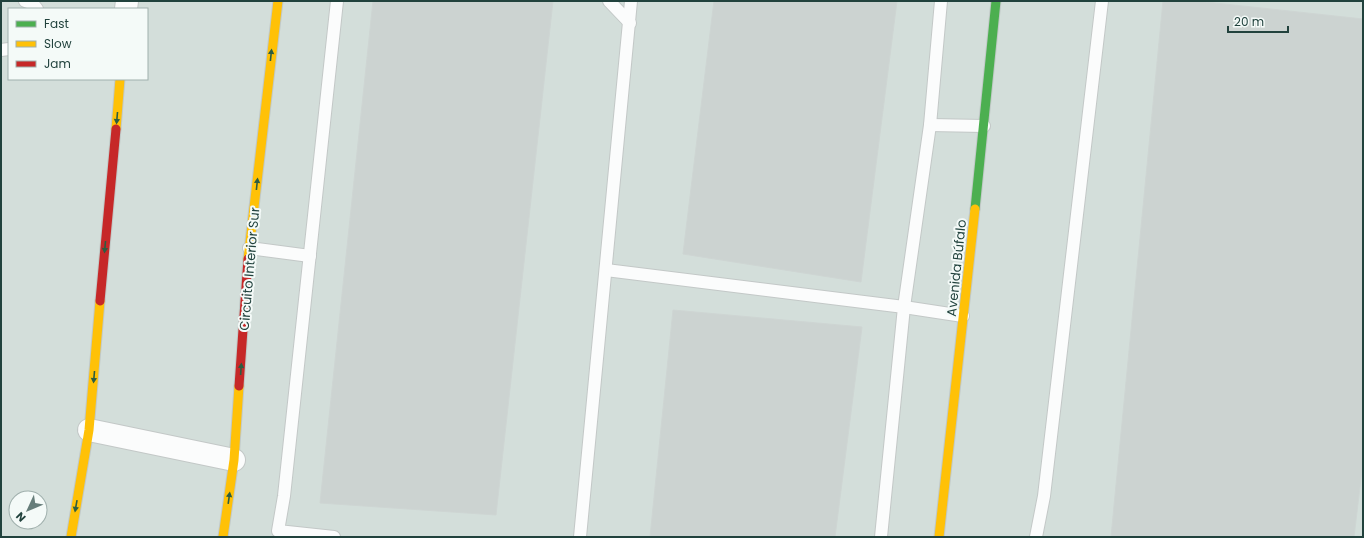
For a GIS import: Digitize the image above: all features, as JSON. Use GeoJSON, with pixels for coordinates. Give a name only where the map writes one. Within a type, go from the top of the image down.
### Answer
{"type":"FeatureCollection","features":[{"type":"Feature","properties":{"kind":"street","name":"Avenida Búfalo"},"geometry":{"type":"LineString","coordinates":[[938,537],[984,126],[996,1]]}},
{"type":"Feature","properties":{"kind":"street","name":"Circuito Interior Sur"},"geometry":{"type":"LineString","coordinates":[[223,537],[234,460],[250,248],[274,3]]}},
{"type":"Feature","properties":{"kind":"street"},"geometry":{"type":"LineString","coordinates":[[71,537],[89,430],[120,80]]}},
{"type":"Feature","properties":{"kind":"street"},"geometry":{"type":"LineString","coordinates":[[89,430],[234,460]]}},
{"type":"Feature","properties":{"kind":"lane"},"geometry":{"type":"LineString","coordinates":[[25,1],[33,4],[36,8]]}},
{"type":"Feature","properties":{"kind":"lane"},"geometry":{"type":"LineString","coordinates":[[334,537],[277,534],[284,496],[337,1]]}},
{"type":"Feature","properties":{"kind":"lane"},"geometry":{"type":"LineString","coordinates":[[609,1],[630,23]]}},
{"type":"Feature","properties":{"kind":"lane"},"geometry":{"type":"LineString","coordinates":[[580,537],[631,1]]}},
{"type":"Feature","properties":{"kind":"lane"},"geometry":{"type":"LineString","coordinates":[[881,537],[904,307],[930,125],[940,1]]}},
{"type":"Feature","properties":{"kind":"lane"},"geometry":{"type":"LineString","coordinates":[[1036,537],[1044,496],[1102,1]]}},
{"type":"Feature","properties":{"kind":"lane"},"geometry":{"type":"LineString","coordinates":[[930,125],[984,126]]}},
{"type":"Feature","properties":{"kind":"lane"},"geometry":{"type":"LineString","coordinates":[[250,248],[310,256]]}},
{"type":"Feature","properties":{"kind":"lane"},"geometry":{"type":"LineString","coordinates":[[606,270],[904,307],[963,316]]}},
{"type":"Feature","properties":{"kind":"shaded area"},"geometry":{"type":"Polygon","coordinates":[[[1,1],[1363,1],[1363,537],[1,537],[1,1]]]}},
{"type":"Feature","properties":{"kind":"building"},"geometry":{"type":"Polygon","coordinates":[[[373,1],[553,1],[496,515],[320,503],[373,1]]]}},
{"type":"Feature","properties":{"kind":"building"},"geometry":{"type":"Polygon","coordinates":[[[714,1],[897,1],[861,282],[683,254],[714,1]]]}},
{"type":"Feature","properties":{"kind":"building"},"geometry":{"type":"Polygon","coordinates":[[[1163,1],[1197,1],[1363,19],[1363,462],[1354,537],[1111,537],[1163,1]]]}},
{"type":"Feature","properties":{"kind":"building"},"geometry":{"type":"Polygon","coordinates":[[[673,310],[862,327],[835,537],[650,537],[673,310]]]}},
{"type":"Feature","properties":{"kind":"traffic: fast"},"geometry":{"type":"LineString","coordinates":[[975,209],[996,1]]}},
{"type":"Feature","properties":{"kind":"traffic: slow"},"geometry":{"type":"LineString","coordinates":[[248,259],[278,1]]}},
{"type":"Feature","properties":{"kind":"traffic: slow"},"geometry":{"type":"LineString","coordinates":[[116,129],[120,80]]}},
{"type":"Feature","properties":{"kind":"traffic: slow"},"geometry":{"type":"LineString","coordinates":[[939,537],[975,209]]}},
{"type":"Feature","properties":{"kind":"traffic: slow"},"geometry":{"type":"LineString","coordinates":[[71,537],[89,430],[100,301]]}},
{"type":"Feature","properties":{"kind":"traffic: slow"},"geometry":{"type":"LineString","coordinates":[[223,537],[234,460],[239,386]]}},
{"type":"Feature","properties":{"kind":"traffic: jam"},"geometry":{"type":"LineString","coordinates":[[100,301],[116,129]]}},
{"type":"Feature","properties":{"kind":"traffic: jam"},"geometry":{"type":"LineString","coordinates":[[239,386],[248,259]]}}]}
